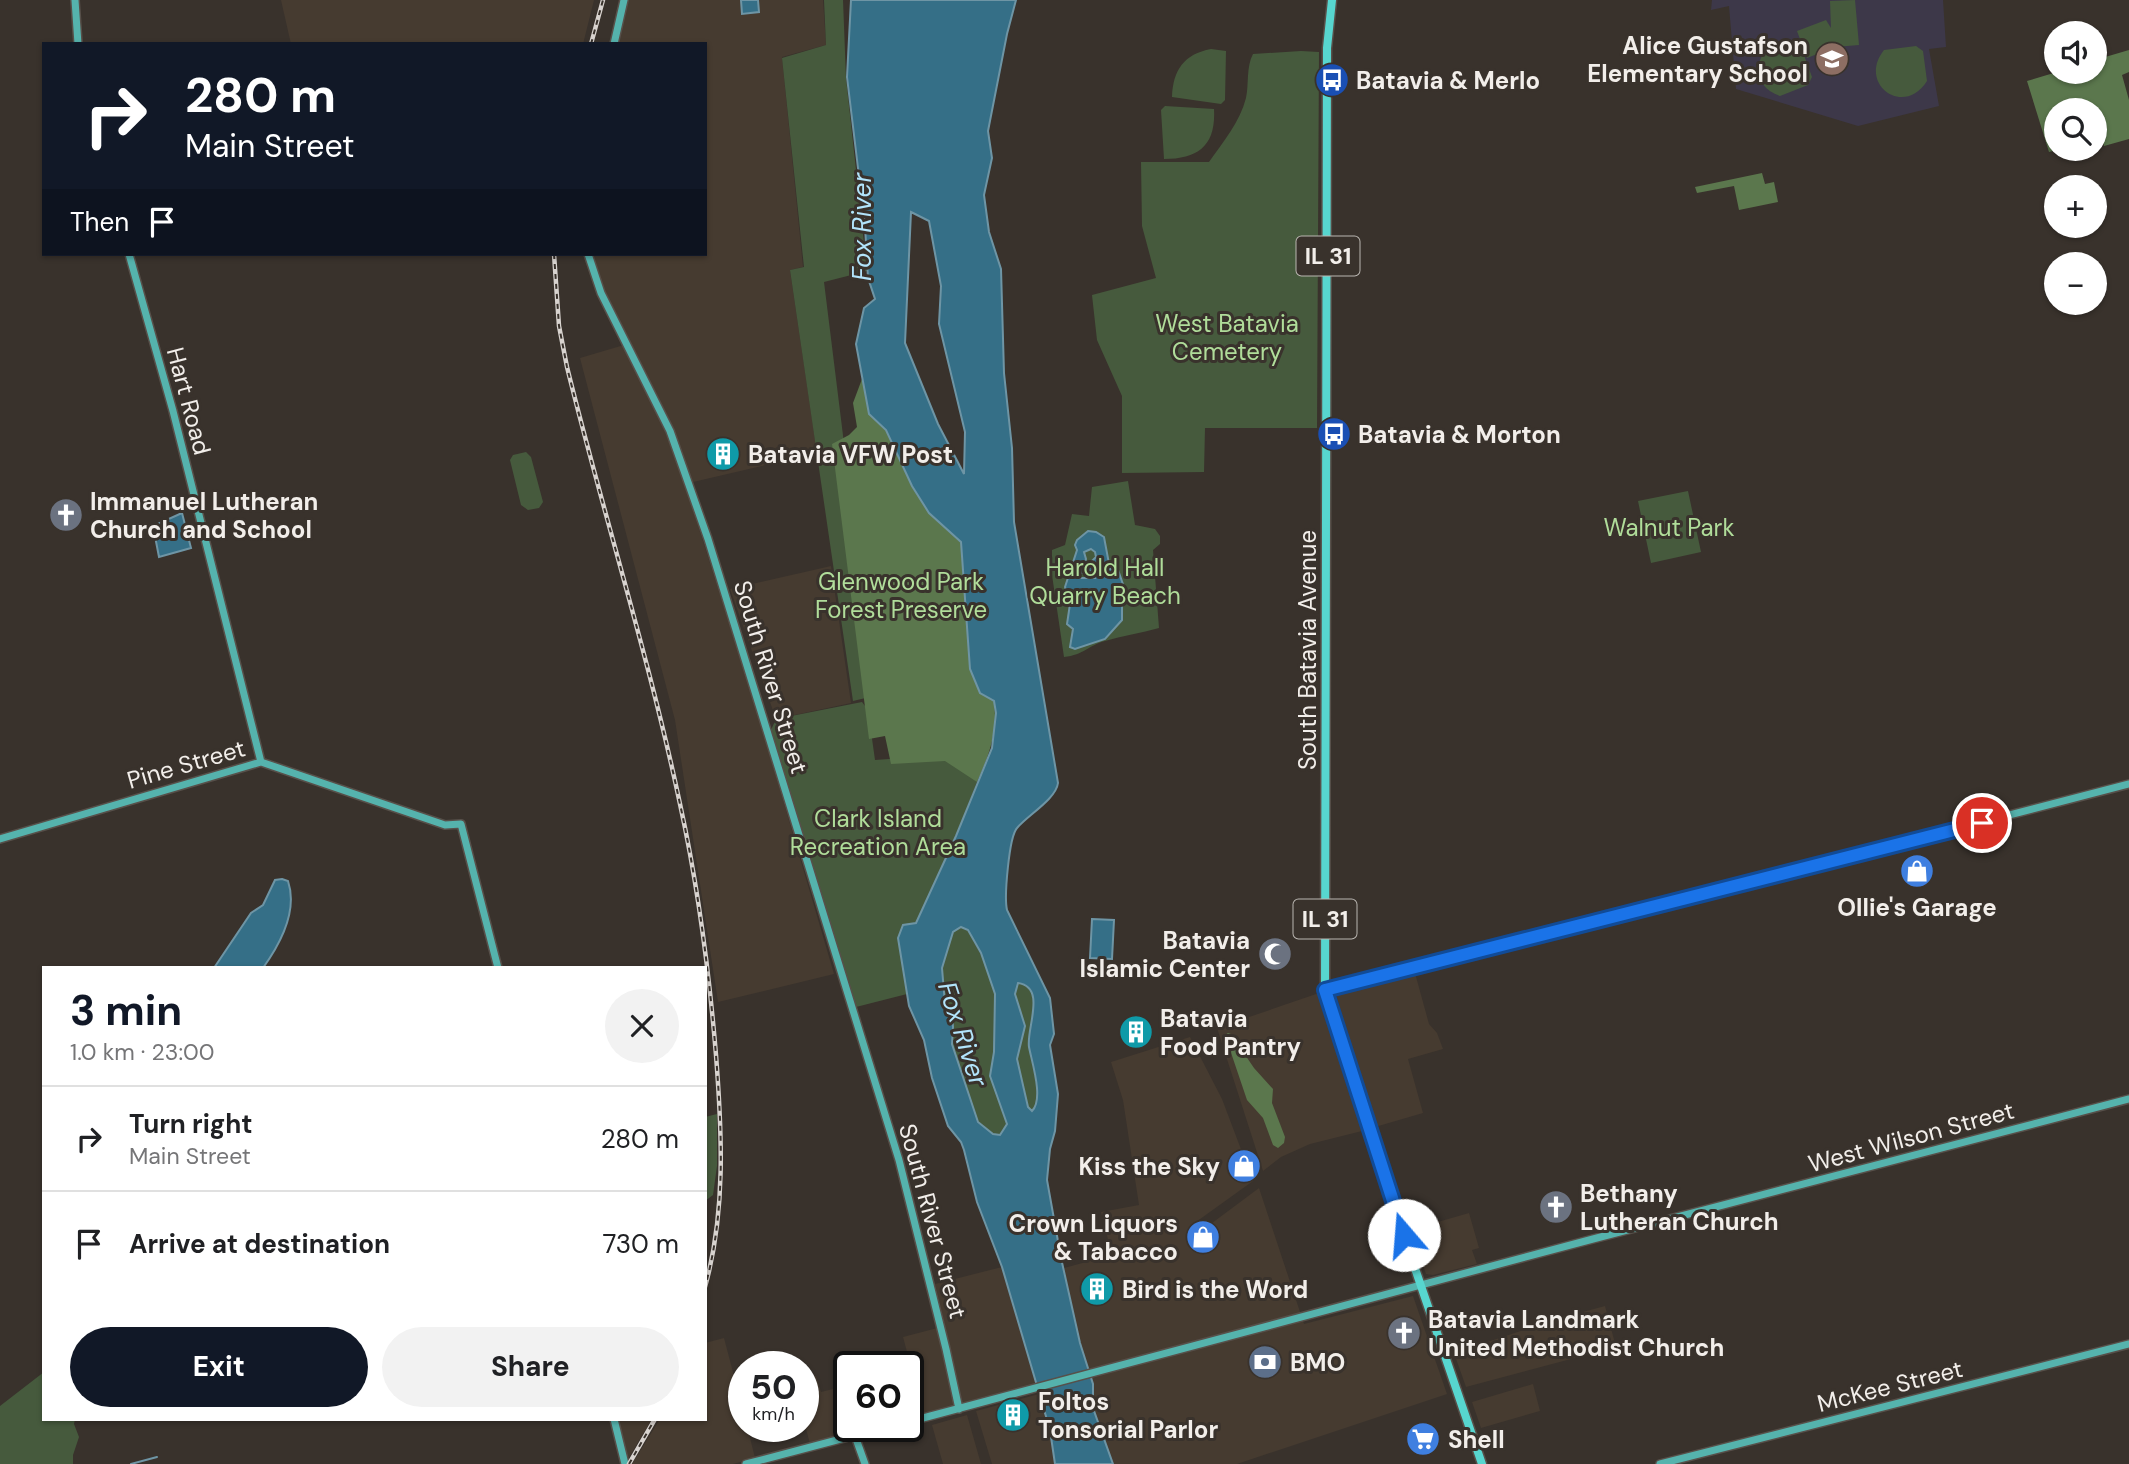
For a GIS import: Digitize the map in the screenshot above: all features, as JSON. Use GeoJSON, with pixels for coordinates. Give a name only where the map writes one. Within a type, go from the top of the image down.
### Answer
{"type":"FeatureCollection","features":[{"type":"Feature","properties":{"kind":"main road"},"geometry":{"type":"LineString","coordinates":[[75,0],[78,42]]}},
{"type":"Feature","properties":{"kind":"main road"},"geometry":{"type":"LineString","coordinates":[[614,42],[624,0]]}},
{"type":"Feature","properties":{"kind":"main road","name":"South Batavia Avenue"},"geometry":{"type":"LineString","coordinates":[[1332,0],[1327,48],[1325,990],[1420,1285]]}},
{"type":"Feature","properties":{"kind":"main road","name":"Hart Road"},"geometry":{"type":"LineString","coordinates":[[130,256],[173,411],[261,762]]}},
{"type":"Feature","properties":{"kind":"main road","name":"South River Street"},"geometry":{"type":"LineString","coordinates":[[588,256],[601,293],[670,430],[708,539],[899,1160],[959,1409]]}},
{"type":"Feature","properties":{"kind":"main road","name":"Pine Street"},"geometry":{"type":"LineString","coordinates":[[0,839],[261,762],[444,825],[461,824],[497,966]]}},
{"type":"Feature","properties":{"kind":"main road"},"geometry":{"type":"LineString","coordinates":[[1325,990],[2129,784]]}},
{"type":"Feature","properties":{"kind":"main road","name":"West Wilson Street"},"geometry":{"type":"LineString","coordinates":[[924,1418],[2129,1099]]}},
{"type":"Feature","properties":{"kind":"main road","name":"IL 31"},"geometry":{"type":"LineString","coordinates":[[1420,1285],[1482,1464]]}},
{"type":"Feature","properties":{"kind":"main road","name":"McKee Street"},"geometry":{"type":"LineString","coordinates":[[1660,1464],[2129,1344]]}},
{"type":"Feature","properties":{"kind":"main road"},"geometry":{"type":"LineString","coordinates":[[614,1421],[625,1464]]}},
{"type":"Feature","properties":{"kind":"main road"},"geometry":{"type":"LineString","coordinates":[[746,1464],[833,1442]]}},
{"type":"Feature","properties":{"kind":"main road"},"geometry":{"type":"LineString","coordinates":[[857,1442],[865,1464]]}},
{"type":"Feature","properties":{"kind":"shaded area"},"geometry":{"type":"Polygon","coordinates":[[[281,0],[594,0],[584,42],[291,42],[281,0]]]}},
{"type":"Feature","properties":{"kind":"shaded area"},"geometry":{"type":"Polygon","coordinates":[[[627,0],[823,0],[826,45],[782,57],[803,267],[790,270],[817,453],[693,482],[645,372],[602,288],[592,256],[707,256],[707,42],[616,42],[627,0]]]}},
{"type":"Feature","properties":{"kind":"shaded area","name":"Alice Gustafson Elementary School"},"geometry":{"type":"Polygon","coordinates":[[[1712,0],[1943,0],[1946,47],[1929,49],[1939,106],[1858,126],[1736,89],[1729,6],[1711,10],[1712,0]]]}},
{"type":"Feature","properties":{"kind":"shaded area"},"geometry":{"type":"Polygon","coordinates":[[[624,345],[651,397],[680,469],[754,701],[834,974],[718,1002],[675,720],[580,358],[624,345]]]}},
{"type":"Feature","properties":{"kind":"shaded area"},"geometry":{"type":"Polygon","coordinates":[[[831,566],[851,703],[776,719],[730,589],[831,566]]]}},
{"type":"Feature","properties":{"kind":"shaded area"},"geometry":{"type":"Polygon","coordinates":[[[1415,973],[1429,1024],[1437,1033],[1443,1049],[1408,1059],[1423,1113],[1375,1127],[1335,991],[1415,973]]]}},
{"type":"Feature","properties":{"kind":"shaded area"},"geometry":{"type":"Polygon","coordinates":[[[1322,992],[1366,1130],[1310,1144],[1281,1157],[1263,1171],[1217,1028],[1322,992]]]}},
{"type":"Feature","properties":{"kind":"shaded area"},"geometry":{"type":"Polygon","coordinates":[[[1190,1037],[1222,1099],[1253,1181],[1189,1227],[1196,1235],[1259,1188],[1304,1324],[1413,1296],[1447,1394],[1237,1464],[1113,1464],[1093,1408],[1093,1384],[1080,1343],[1064,1268],[1112,1255],[1101,1212],[1139,1205],[1123,1100],[1111,1062],[1190,1037]]]}},
{"type":"Feature","properties":{"kind":"shaded area"},"geometry":{"type":"Polygon","coordinates":[[[1469,1213],[1479,1248],[1472,1250],[1477,1264],[1433,1275],[1426,1274],[1410,1230],[1469,1213]]]}},
{"type":"Feature","properties":{"kind":"shaded area"},"geometry":{"type":"Polygon","coordinates":[[[1002,1267],[1036,1384],[924,1414],[924,1351],[907,1351],[903,1337],[945,1326],[935,1284],[1002,1267]]]}},
{"type":"Feature","properties":{"kind":"shaded area"},"geometry":{"type":"Polygon","coordinates":[[[1605,1306],[1616,1347],[1466,1387],[1454,1353],[1605,1306]]]}},
{"type":"Feature","properties":{"kind":"shaded area"},"geometry":{"type":"Polygon","coordinates":[[[724,1338],[728,1353],[728,1442],[751,1442],[755,1458],[733,1464],[632,1464],[659,1421],[707,1421],[707,1342],[724,1338]]]}},
{"type":"Feature","properties":{"kind":"shaded area"},"geometry":{"type":"Polygon","coordinates":[[[1533,1384],[1540,1411],[1481,1428],[1472,1402],[1533,1384]]]}},
{"type":"Feature","properties":{"kind":"shaded area"},"geometry":{"type":"Polygon","coordinates":[[[819,1386],[821,1392],[833,1389],[833,1438],[819,1442],[819,1386]]]}},
{"type":"Feature","properties":{"kind":"shaded area"},"geometry":{"type":"Polygon","coordinates":[[[1039,1394],[1051,1430],[1055,1464],[992,1464],[976,1411],[1039,1394]]]}},
{"type":"Feature","properties":{"kind":"shaded area"},"geometry":{"type":"Polygon","coordinates":[[[967,1415],[981,1464],[943,1464],[932,1425],[967,1415]]]}},
{"type":"Feature","properties":{"kind":"shaded area"},"geometry":{"type":"Polygon","coordinates":[[[618,1421],[651,1421],[628,1459],[618,1421]]]}},
{"type":"Feature","properties":{"kind":"green space","name":"Glenwood Park Forest Preserve"},"geometry":{"type":"Polygon","coordinates":[[[824,0],[843,0],[846,78],[867,271],[824,282],[855,532],[970,673],[853,701],[790,270],[804,267],[782,58],[826,45],[824,0]]]}},
{"type":"Feature","properties":{"kind":"green space"},"geometry":{"type":"Polygon","coordinates":[[[1855,0],[1859,45],[1835,47],[1807,58],[1797,31],[1826,20],[1831,28],[1830,1],[1855,0]]]}},
{"type":"Feature","properties":{"kind":"green space"},"geometry":{"type":"Polygon","coordinates":[[[1785,42],[1801,47],[1812,77],[1808,85],[1780,96],[1763,84],[1758,67],[1766,51],[1785,42]]]}},
{"type":"Feature","properties":{"kind":"green space"},"geometry":{"type":"Polygon","coordinates":[[[1916,46],[1923,51],[1927,81],[1917,92],[1907,97],[1887,92],[1880,85],[1876,74],[1877,63],[1884,50],[1916,46]]]}},
{"type":"Feature","properties":{"kind":"green space"},"geometry":{"type":"Polygon","coordinates":[[[1211,49],[1226,51],[1225,100],[1221,104],[1172,97],[1175,79],[1182,65],[1194,55],[1211,49]]]}},
{"type":"Feature","properties":{"kind":"green space"},"geometry":{"type":"Polygon","coordinates":[[[2129,50],[2129,72],[2122,75],[2129,100],[2129,139],[2107,145],[2107,98],[2044,98],[2044,136],[2027,81],[2044,76],[2044,84],[2107,84],[2107,56],[2129,50]]]}},
{"type":"Feature","properties":{"kind":"green space","name":"West Batavia Cemetery"},"geometry":{"type":"Polygon","coordinates":[[[1319,52],[1317,428],[1205,428],[1204,472],[1122,473],[1122,396],[1097,340],[1092,295],[1156,278],[1142,226],[1141,162],[1209,162],[1240,115],[1247,93],[1249,64],[1253,54],[1319,52]]]}},
{"type":"Feature","properties":{"kind":"green space"},"geometry":{"type":"Polygon","coordinates":[[[1165,106],[1214,109],[1212,132],[1203,148],[1187,156],[1164,159],[1161,110],[1165,106]]]}},
{"type":"Feature","properties":{"kind":"green space"},"geometry":{"type":"Polygon","coordinates":[[[1762,173],[1765,184],[1774,182],[1778,202],[1739,210],[1734,186],[1697,193],[1695,187],[1762,173]]]}},
{"type":"Feature","properties":{"kind":"green space"},"geometry":{"type":"Polygon","coordinates":[[[862,379],[870,414],[886,430],[912,486],[929,513],[961,542],[980,693],[994,701],[995,712],[992,743],[977,782],[945,761],[891,764],[885,736],[869,739],[832,444],[849,435],[857,427],[853,403],[862,379]]]}},
{"type":"Feature","properties":{"kind":"green space"},"geometry":{"type":"Polygon","coordinates":[[[526,452],[531,457],[543,502],[539,508],[528,510],[521,505],[510,460],[513,455],[526,452]]]}},
{"type":"Feature","properties":{"kind":"green space","name":"Harold Hall Quarry Beach"},"geometry":{"type":"Polygon","coordinates":[[[1128,481],[1135,525],[1155,529],[1160,536],[1160,544],[1153,550],[1159,628],[1105,641],[1064,657],[1052,575],[1052,550],[1065,545],[1072,514],[1089,516],[1092,487],[1128,481]]]}},
{"type":"Feature","properties":{"kind":"green space","name":"Walnut Park"},"geometry":{"type":"Polygon","coordinates":[[[1688,491],[1701,552],[1651,563],[1638,501],[1688,491]]]}},
{"type":"Feature","properties":{"kind":"green space","name":"Clark Island Recreation Area"},"geometry":{"type":"Polygon","coordinates":[[[862,702],[868,710],[875,760],[932,756],[962,765],[977,782],[956,836],[916,923],[903,969],[907,994],[856,1007],[771,730],[776,719],[862,702]]]}},
{"type":"Feature","properties":{"kind":"green space","name":"Clark Island Recreation Area"},"geometry":{"type":"Polygon","coordinates":[[[966,927],[986,964],[995,994],[994,1052],[990,1076],[1007,1124],[1000,1135],[993,1134],[978,1122],[952,1044],[952,1015],[945,1004],[942,968],[953,932],[966,927]]]}},
{"type":"Feature","properties":{"kind":"green space"},"geometry":{"type":"Polygon","coordinates":[[[1018,983],[1027,986],[1032,992],[1033,1000],[1029,1047],[1037,1098],[1032,1111],[1028,1107],[1017,1059],[1025,1026],[1015,994],[1018,983]]]}},
{"type":"Feature","properties":{"kind":"green space"},"geometry":{"type":"Polygon","coordinates":[[[1228,1033],[1273,1089],[1272,1103],[1285,1137],[1284,1143],[1278,1148],[1273,1145],[1263,1118],[1247,1100],[1225,1035],[1228,1033]]]}},
{"type":"Feature","properties":{"kind":"green space"},"geometry":{"type":"Polygon","coordinates":[[[717,1114],[717,1166],[713,1195],[707,1200],[707,1116],[717,1114]]]}},
{"type":"Feature","properties":{"kind":"green space"},"geometry":{"type":"Polygon","coordinates":[[[42,1374],[42,1421],[75,1421],[79,1437],[73,1464],[0,1464],[0,1406],[42,1374]]]}},
{"type":"Feature","properties":{"kind":"water"},"geometry":{"type":"Polygon","coordinates":[[[741,0],[758,0],[759,12],[742,14],[741,0]]]}},
{"type":"Feature","properties":{"kind":"water"},"geometry":{"type":"Polygon","coordinates":[[[851,0],[1016,0],[988,131],[992,158],[984,195],[989,232],[1001,269],[1004,373],[1012,448],[1014,522],[1058,783],[1052,795],[1014,834],[1006,903],[1050,998],[1054,1034],[1050,1045],[1058,1094],[1047,1180],[1080,1343],[1093,1384],[1093,1408],[1113,1464],[1055,1464],[1050,1430],[1002,1267],[977,1202],[961,1142],[948,1126],[932,1078],[924,1040],[909,1006],[898,938],[903,925],[916,923],[956,836],[992,748],[996,713],[994,701],[980,693],[970,669],[961,542],[929,513],[912,486],[886,430],[869,414],[856,344],[864,308],[875,299],[868,278],[865,226],[847,77],[851,0]],[[911,212],[905,343],[938,424],[964,474],[965,432],[939,324],[941,286],[929,221],[911,212]],[[961,927],[953,932],[942,968],[945,1004],[952,1015],[952,1044],[978,1122],[993,1134],[1000,1135],[1007,1124],[990,1076],[994,1052],[995,994],[981,953],[968,930],[961,927]],[[1018,983],[1015,994],[1025,1026],[1017,1059],[1028,1107],[1032,1111],[1037,1090],[1029,1047],[1032,992],[1027,986],[1018,983]]]}},
{"type":"Feature","properties":{"kind":"water"},"geometry":{"type":"Polygon","coordinates":[[[182,513],[191,548],[159,557],[153,526],[182,513]]]}},
{"type":"Feature","properties":{"kind":"water"},"geometry":{"type":"Polygon","coordinates":[[[1088,531],[1104,537],[1110,569],[1118,570],[1126,593],[1122,597],[1122,620],[1105,639],[1075,649],[1070,647],[1073,629],[1067,624],[1070,604],[1065,587],[1077,550],[1077,540],[1088,531]],[[1091,549],[1084,552],[1086,559],[1082,573],[1076,573],[1077,578],[1095,578],[1087,566],[1096,557],[1091,549]]]}},
{"type":"Feature","properties":{"kind":"water"},"geometry":{"type":"Polygon","coordinates":[[[275,880],[288,881],[291,904],[286,926],[264,966],[215,966],[251,913],[263,905],[275,880]]]}},
{"type":"Feature","properties":{"kind":"water"},"geometry":{"type":"Polygon","coordinates":[[[1092,919],[1114,920],[1112,959],[1090,958],[1092,919]]]}},
{"type":"Feature","properties":{"kind":"waterway"},"geometry":{"type":"LineString","coordinates":[[131,1464],[157,1457]]}},
{"type":"Feature","properties":{"kind":"railway"},"geometry":{"type":"LineString","coordinates":[[592,42],[603,0]]}},
{"type":"Feature","properties":{"kind":"railway"},"geometry":{"type":"LineString","coordinates":[[554,256],[559,326],[567,367],[668,749],[692,866],[707,966]]}},
{"type":"Feature","properties":{"kind":"railway"},"geometry":{"type":"LineString","coordinates":[[707,968],[721,1143],[719,1201],[707,1279]]}},
{"type":"Feature","properties":{"kind":"railway"},"geometry":{"type":"LineString","coordinates":[[629,1464],[654,1421]]}},
{"type":"Feature","properties":{"kind":"place","name":"Alice Gustafson Elementary School"},"geometry":{"type":"Point","coordinates":[1832,59]}},
{"type":"Feature","properties":{"kind":"place","name":"Batavia & Merlo"},"geometry":{"type":"Point","coordinates":[1332,80]}},
{"type":"Feature","properties":{"kind":"place","name":"Batavia & Morton"},"geometry":{"type":"Point","coordinates":[1334,434]}},
{"type":"Feature","properties":{"kind":"place","name":"Batavia VFW Post"},"geometry":{"type":"Point","coordinates":[723,454]}},
{"type":"Feature","properties":{"kind":"place","name":"Immanuel Lutheran Church and School"},"geometry":{"type":"Point","coordinates":[66,515]}},
{"type":"Feature","properties":{"kind":"place","name":"Ollie's Garage"},"geometry":{"type":"Point","coordinates":[1917,871]}},
{"type":"Feature","properties":{"kind":"place","name":"Batavia Islamic Center"},"geometry":{"type":"Point","coordinates":[1275,954]}},
{"type":"Feature","properties":{"kind":"place","name":"Batavia Food Pantry"},"geometry":{"type":"Point","coordinates":[1136,1032]}},
{"type":"Feature","properties":{"kind":"place","name":"Kiss the Sky"},"geometry":{"type":"Point","coordinates":[1244,1166]}},
{"type":"Feature","properties":{"kind":"place","name":"Bethany Lutheran Church"},"geometry":{"type":"Point","coordinates":[1556,1207]}},
{"type":"Feature","properties":{"kind":"place","name":"Crown Liquors & Tabacco"},"geometry":{"type":"Point","coordinates":[1203,1237]}},
{"type":"Feature","properties":{"kind":"place","name":"Bird is the Word"},"geometry":{"type":"Point","coordinates":[1097,1289]}},
{"type":"Feature","properties":{"kind":"place","name":"Batavia Landmark United Methodist Church"},"geometry":{"type":"Point","coordinates":[1404,1333]}},
{"type":"Feature","properties":{"kind":"place","name":"BMO"},"geometry":{"type":"Point","coordinates":[1265,1362]}},
{"type":"Feature","properties":{"kind":"place","name":"Foltos Tonsorial Parlor"},"geometry":{"type":"Point","coordinates":[1013,1415]}},
{"type":"Feature","properties":{"kind":"place","name":"Shell"},"geometry":{"type":"Point","coordinates":[1423,1439]}},
{"type":"Feature","properties":{"kind":"route"},"geometry":{"type":"LineString","coordinates":[[1404,1235],[1326,1000],[1325,990],[1982,823]]}},
{"type":"Feature","properties":{"kind":"water label","name":"Fox River"},"geometry":{"type":"Point","coordinates":[862,227]}},
{"type":"Feature","properties":{"kind":"water label","name":"Fox River"},"geometry":{"type":"Point","coordinates":[963,1034]}}]}
